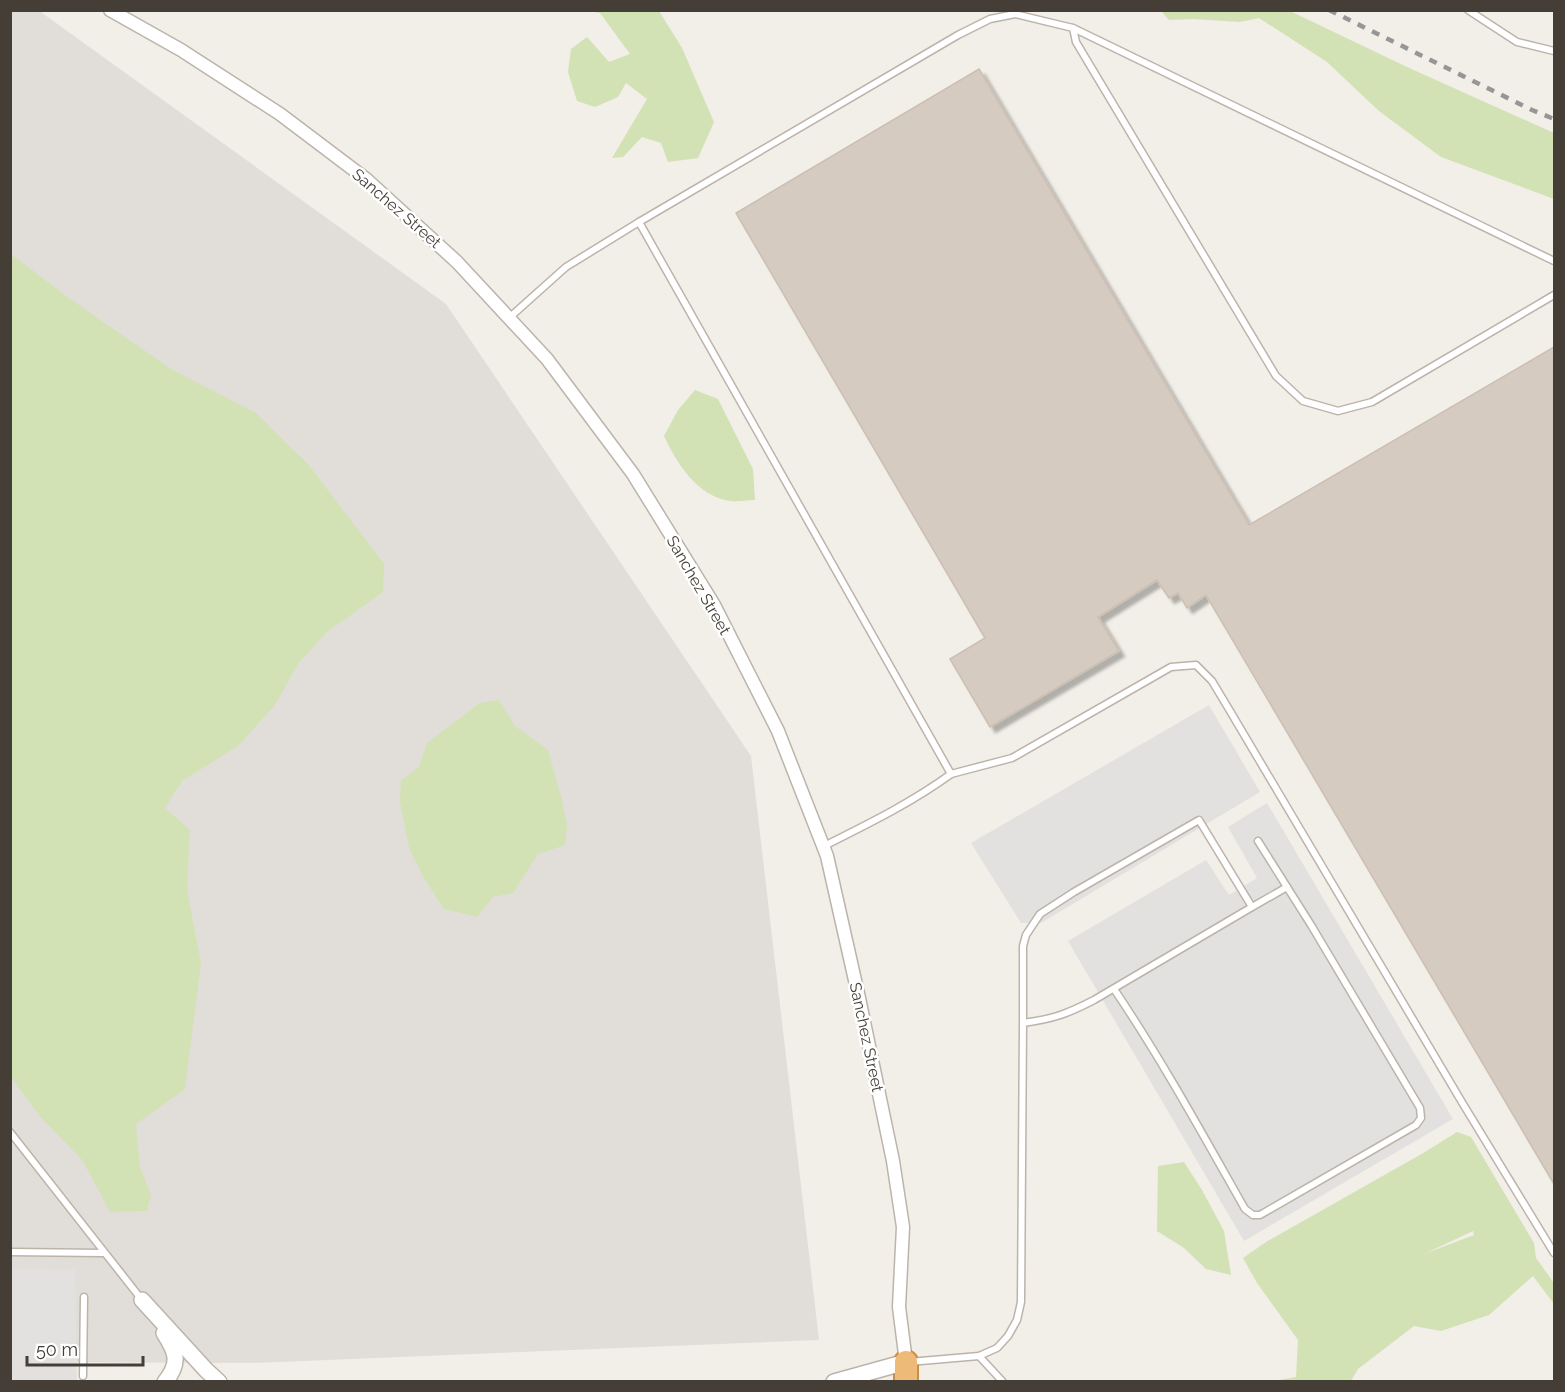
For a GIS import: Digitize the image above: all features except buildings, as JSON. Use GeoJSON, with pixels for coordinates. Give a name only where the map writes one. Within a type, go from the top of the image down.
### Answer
{"type":"FeatureCollection","features":[{"type":"Feature","properties":{"kind":"street","name":"Sanchez Street"},"geometry":{"type":"LineString","coordinates":[[110,10],[181,50],[280,114],[366,179],[457,262],[547,359],[633,474],[714,605],[778,731],[827,856],[893,1161],[903,1227],[899,1307],[908,1375]]}},
{"type":"Feature","properties":{"kind":"street"},"geometry":{"type":"LineString","coordinates":[[142,1300],[171,1344],[176,1357],[173,1371],[165,1382]]}},
{"type":"Feature","properties":{"kind":"street"},"geometry":{"type":"LineString","coordinates":[[142,1300],[219,1382]]}},
{"type":"Feature","properties":{"kind":"street"},"geometry":{"type":"LineString","coordinates":[[834,1382],[908,1375]]}},
{"type":"Feature","properties":{"kind":"lane"},"geometry":{"type":"LineString","coordinates":[[1468,10],[1517,42],[1554,51]]}},
{"type":"Feature","properties":{"kind":"lane"},"geometry":{"type":"LineString","coordinates":[[509,318],[566,267],[639,222],[958,35],[990,19],[1015,14],[1073,28],[1554,261]]}},
{"type":"Feature","properties":{"kind":"lane"},"geometry":{"type":"LineString","coordinates":[[1073,28],[1076,42],[1276,376],[1303,401],[1338,411],[1372,402],[1554,295]]}},
{"type":"Feature","properties":{"kind":"lane"},"geometry":{"type":"LineString","coordinates":[[639,222],[951,774]]}},
{"type":"Feature","properties":{"kind":"lane"},"geometry":{"type":"LineString","coordinates":[[824,846],[889,814],[951,774],[1012,758],[1171,667],[1196,665],[1212,681],[1554,1253]]}},
{"type":"Feature","properties":{"kind":"lane"},"geometry":{"type":"LineString","coordinates":[[908,1375],[979,1356],[997,1348],[1008,1336],[1017,1320],[1021,1302],[1023,946],[1026,935],[1040,914],[1199,820],[1252,907]]}},
{"type":"Feature","properties":{"kind":"lane"},"geometry":{"type":"LineString","coordinates":[[1114,989],[1156,1055],[1245,1209],[1253,1215],[1260,1215],[1416,1125],[1421,1118],[1420,1108],[1258,841]]}},
{"type":"Feature","properties":{"kind":"lane"},"geometry":{"type":"LineString","coordinates":[[1023,1023],[1051,1019],[1070,1012],[1114,989],[1287,887]]}},
{"type":"Feature","properties":{"kind":"lane"},"geometry":{"type":"LineString","coordinates":[[10,1132],[142,1300]]}},
{"type":"Feature","properties":{"kind":"lane"},"geometry":{"type":"LineString","coordinates":[[10,1252],[104,1253]]}},
{"type":"Feature","properties":{"kind":"lane"},"geometry":{"type":"LineString","coordinates":[[83,1376],[84,1297]]}},
{"type":"Feature","properties":{"kind":"lane"},"geometry":{"type":"LineString","coordinates":[[979,1356],[1003,1382]]}},
{"type":"Feature","properties":{"kind":"shaded area"},"geometry":{"type":"Polygon","coordinates":[[[38,10],[446,304],[751,756],[819,1340],[251,1363],[34,1362],[11,1377],[10,11],[38,10]]]}},
{"type":"Feature","properties":{"kind":"shaded area"},"geometry":{"type":"Polygon","coordinates":[[[1209,705],[1260,792],[1041,923],[1021,923],[971,843],[1209,705]]]}},
{"type":"Feature","properties":{"kind":"shaded area"},"geometry":{"type":"Polygon","coordinates":[[[1267,803],[1453,1119],[1244,1241],[1068,941],[1206,860],[1229,895],[1257,878],[1228,827],[1267,803]]]}},
{"type":"Feature","properties":{"kind":"shaded area"},"geometry":{"type":"Polygon","coordinates":[[[11,1269],[75,1270],[77,1381],[11,1381],[11,1269]]]}},
{"type":"Feature","properties":{"kind":"green space"},"geometry":{"type":"Polygon","coordinates":[[[586,11],[659,11],[682,48],[714,122],[698,158],[668,162],[661,143],[642,137],[623,157],[612,158],[647,99],[626,83],[618,97],[595,107],[577,101],[568,72],[571,49],[587,37],[609,62],[630,54],[600,13],[586,11]]]}},
{"type":"Feature","properties":{"kind":"green space"},"geometry":{"type":"Polygon","coordinates":[[[1161,11],[1290,11],[1554,133],[1554,199],[1441,157],[1379,111],[1327,62],[1259,18],[1240,22],[1169,20],[1161,11]]]}},
{"type":"Feature","properties":{"kind":"green space"},"geometry":{"type":"Polygon","coordinates":[[[11,256],[171,369],[256,413],[308,464],[384,564],[383,592],[327,632],[298,664],[275,705],[238,746],[182,781],[165,808],[190,830],[187,890],[201,963],[185,1089],[136,1124],[140,1168],[151,1194],[147,1211],[110,1212],[83,1161],[39,1115],[11,1077],[11,256]]]}},
{"type":"Feature","properties":{"kind":"green space"},"geometry":{"type":"Polygon","coordinates":[[[695,390],[718,399],[753,469],[755,500],[731,501],[708,493],[690,477],[669,446],[664,436],[678,410],[695,390]]]}},
{"type":"Feature","properties":{"kind":"green space"},"geometry":{"type":"Polygon","coordinates":[[[499,700],[515,726],[548,750],[567,825],[565,845],[538,854],[513,893],[493,897],[477,917],[444,909],[425,880],[409,848],[400,802],[401,780],[419,767],[427,743],[480,703],[499,700]]]}},
{"type":"Feature","properties":{"kind":"green space"},"geometry":{"type":"Polygon","coordinates":[[[1457,1132],[1471,1137],[1534,1243],[1536,1258],[1554,1283],[1554,1304],[1533,1276],[1489,1315],[1441,1331],[1414,1326],[1358,1369],[1351,1381],[1278,1381],[1296,1377],[1298,1340],[1257,1283],[1243,1258],[1266,1242],[1457,1132]],[[1473,1231],[1424,1254],[1474,1235],[1473,1231]]]}},
{"type":"Feature","properties":{"kind":"green space"},"geometry":{"type":"Polygon","coordinates":[[[1184,1162],[1224,1231],[1231,1275],[1206,1269],[1184,1248],[1157,1231],[1158,1166],[1184,1162]]]}},
{"type":"Feature","properties":{"kind":"railway"},"geometry":{"type":"LineString","coordinates":[[1329,10],[1554,119]]}}]}
